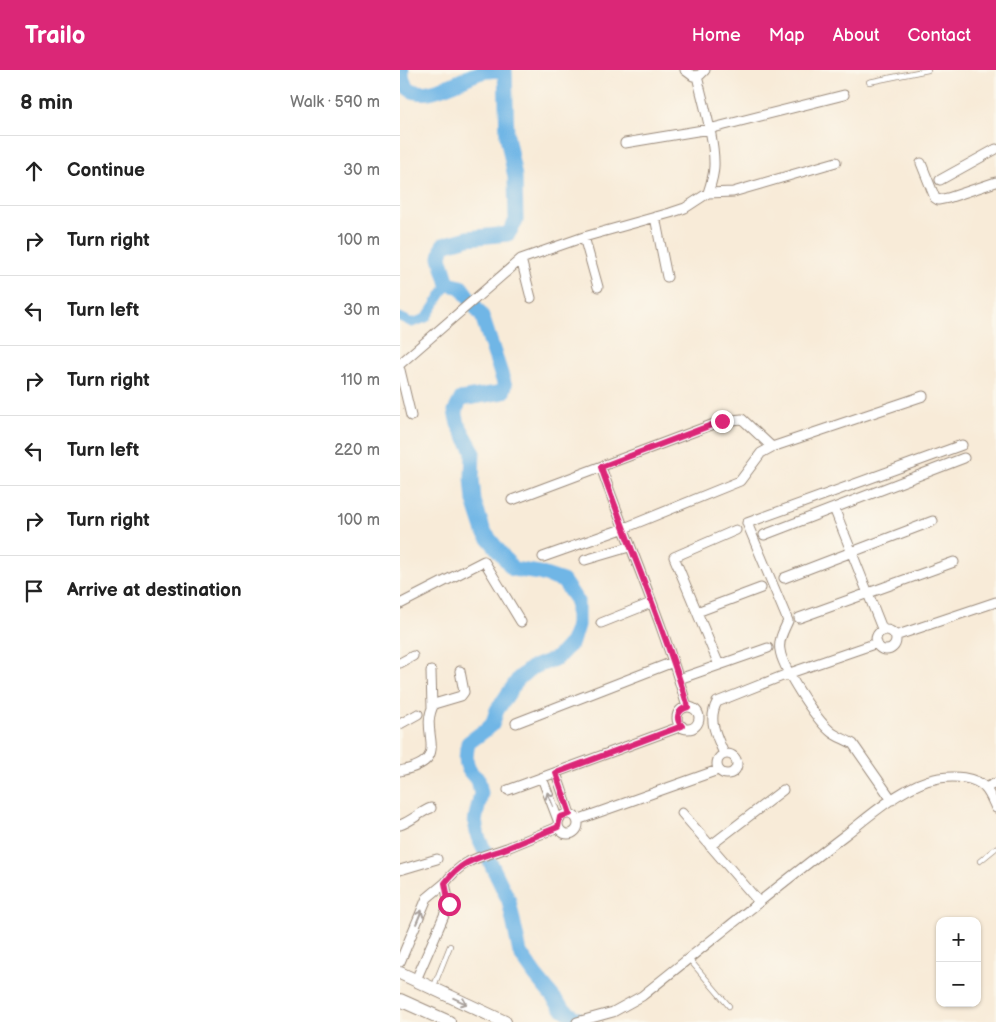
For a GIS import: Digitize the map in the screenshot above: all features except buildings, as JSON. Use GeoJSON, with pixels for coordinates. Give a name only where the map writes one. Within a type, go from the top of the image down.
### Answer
{"type":"FeatureCollection","features":[{"type":"Feature","properties":{"kind":"main road"},"geometry":{"type":"LineString","coordinates":[[400,973],[505,1022]]}},
{"type":"Feature","properties":{"kind":"main road"},"geometry":{"type":"LineString","coordinates":[[400,1000],[448,1022]]}},
{"type":"Feature","properties":{"kind":"street"},"geometry":{"type":"LineString","coordinates":[[686,70],[690,74],[697,76]]}},
{"type":"Feature","properties":{"kind":"street"},"geometry":{"type":"LineString","coordinates":[[697,76],[705,70]]}},
{"type":"Feature","properties":{"kind":"street"},"geometry":{"type":"LineString","coordinates":[[697,76],[709,129],[714,164],[713,178],[708,193]]}},
{"type":"Feature","properties":{"kind":"street"},"geometry":{"type":"LineString","coordinates":[[625,142],[709,129],[844,95]]}},
{"type":"Feature","properties":{"kind":"street"},"geometry":{"type":"LineString","coordinates":[[940,180],[996,149]]}},
{"type":"Feature","properties":{"kind":"street"},"geometry":{"type":"LineString","coordinates":[[400,364],[521,259],[584,237],[655,218],[684,208],[708,193],[732,192],[836,162]]}},
{"type":"Feature","properties":{"kind":"street"},"geometry":{"type":"LineString","coordinates":[[921,163],[935,198],[938,200],[996,182]]}},
{"type":"Feature","properties":{"kind":"street"},"geometry":{"type":"LineString","coordinates":[[655,218],[667,277]]}},
{"type":"Feature","properties":{"kind":"street"},"geometry":{"type":"LineString","coordinates":[[584,237],[598,287]]}},
{"type":"Feature","properties":{"kind":"street"},"geometry":{"type":"LineString","coordinates":[[521,259],[531,298]]}},
{"type":"Feature","properties":{"kind":"street"},"geometry":{"type":"LineString","coordinates":[[400,370],[411,416]]}},
{"type":"Feature","properties":{"kind":"street"},"geometry":{"type":"LineString","coordinates":[[543,557],[622,529],[740,481],[761,453],[772,447],[923,396]]}},
{"type":"Feature","properties":{"kind":"street"},"geometry":{"type":"LineString","coordinates":[[512,500],[722,421],[742,419],[772,447]]}},
{"type":"Feature","properties":{"kind":"street"},"geometry":{"type":"LineString","coordinates":[[892,800],[853,744],[832,733],[802,696],[780,652],[780,642],[788,621],[746,523],[962,445]]}},
{"type":"Feature","properties":{"kind":"street"},"geometry":{"type":"LineString","coordinates":[[764,535],[964,458]]}},
{"type":"Feature","properties":{"kind":"street"},"geometry":{"type":"LineString","coordinates":[[508,790],[682,726],[690,728],[698,722],[697,712],[688,707],[674,662],[622,529],[601,467]]}},
{"type":"Feature","properties":{"kind":"street"},"geometry":{"type":"LineString","coordinates":[[834,508],[883,631]]}},
{"type":"Feature","properties":{"kind":"street"},"geometry":{"type":"LineString","coordinates":[[784,578],[933,521]]}},
{"type":"Feature","properties":{"kind":"street"},"geometry":{"type":"LineString","coordinates":[[719,665],[674,557],[736,530]]}},
{"type":"Feature","properties":{"kind":"street"},"geometry":{"type":"LineString","coordinates":[[585,560],[629,547]]}},
{"type":"Feature","properties":{"kind":"street"},"geometry":{"type":"LineString","coordinates":[[400,604],[484,561],[521,622]]}},
{"type":"Feature","properties":{"kind":"street"},"geometry":{"type":"LineString","coordinates":[[799,618],[954,562]]}},
{"type":"Feature","properties":{"kind":"street"},"geometry":{"type":"LineString","coordinates":[[698,612],[761,588]]}},
{"type":"Feature","properties":{"kind":"street"},"geometry":{"type":"LineString","coordinates":[[895,636],[996,602]]}},
{"type":"Feature","properties":{"kind":"street"},"geometry":{"type":"LineString","coordinates":[[601,623],[651,603]]}},
{"type":"Feature","properties":{"kind":"street"},"geometry":{"type":"LineString","coordinates":[[883,631],[890,632],[895,636]]}},
{"type":"Feature","properties":{"kind":"street"},"geometry":{"type":"LineString","coordinates":[[883,631],[877,637],[877,643],[880,648],[889,650],[894,646],[895,636]]}},
{"type":"Feature","properties":{"kind":"street"},"geometry":{"type":"LineString","coordinates":[[724,754],[712,717],[717,702],[790,673],[877,643]]}},
{"type":"Feature","properties":{"kind":"street"},"geometry":{"type":"LineString","coordinates":[[679,679],[768,648]]}},
{"type":"Feature","properties":{"kind":"street"},"geometry":{"type":"LineString","coordinates":[[400,663],[413,656]]}},
{"type":"Feature","properties":{"kind":"street"},"geometry":{"type":"LineString","coordinates":[[516,723],[674,662]]}},
{"type":"Feature","properties":{"kind":"street"},"geometry":{"type":"LineString","coordinates":[[400,771],[417,767],[428,759],[432,708],[430,671]]}},
{"type":"Feature","properties":{"kind":"street"},"geometry":{"type":"LineString","coordinates":[[432,708],[434,704],[462,696],[464,692],[460,671]]}},
{"type":"Feature","properties":{"kind":"street"},"geometry":{"type":"LineString","coordinates":[[682,726],[679,723],[678,716],[681,710],[688,707]]}},
{"type":"Feature","properties":{"kind":"street"},"geometry":{"type":"LineString","coordinates":[[400,724],[418,714]]}},
{"type":"Feature","properties":{"kind":"street"},"geometry":{"type":"LineString","coordinates":[[724,754],[734,757],[736,760],[736,767],[729,774],[723,774],[718,770],[717,760],[724,754]]}},
{"type":"Feature","properties":{"kind":"street"},"geometry":{"type":"LineString","coordinates":[[577,820],[718,770]]}},
{"type":"Feature","properties":{"kind":"street"},"geometry":{"type":"LineString","coordinates":[[542,778],[558,823],[565,834],[572,834],[577,830],[577,820],[570,814],[556,773]]}},
{"type":"Feature","properties":{"kind":"street"},"geometry":{"type":"LineString","coordinates":[[577,1022],[604,1016],[642,996],[759,902],[892,800],[922,783],[938,778],[957,777],[974,780],[985,788],[996,808]]}},
{"type":"Feature","properties":{"kind":"street"},"geometry":{"type":"LineString","coordinates":[[985,788],[996,783]]}},
{"type":"Feature","properties":{"kind":"street"},"geometry":{"type":"LineString","coordinates":[[710,846],[783,790]]}},
{"type":"Feature","properties":{"kind":"street"},"geometry":{"type":"LineString","coordinates":[[400,825],[411,821],[424,811],[432,808]]}},
{"type":"Feature","properties":{"kind":"street"},"geometry":{"type":"LineString","coordinates":[[682,813],[759,902]]}},
{"type":"Feature","properties":{"kind":"street"},"geometry":{"type":"LineString","coordinates":[[400,962],[427,898],[445,883],[455,870],[470,861],[508,848],[558,823],[563,815],[570,814]]}},
{"type":"Feature","properties":{"kind":"street"},"geometry":{"type":"LineString","coordinates":[[400,870],[437,859]]}},
{"type":"Feature","properties":{"kind":"street"},"geometry":{"type":"LineString","coordinates":[[416,980],[449,904],[445,883]]}},
{"type":"Feature","properties":{"kind":"lane"},"geometry":{"type":"LineString","coordinates":[[869,82],[928,70]]}},
{"type":"Feature","properties":{"kind":"lane"},"geometry":{"type":"LineString","coordinates":[[980,861],[996,848]]}},
{"type":"Feature","properties":{"kind":"lane"},"geometry":{"type":"LineString","coordinates":[[434,989],[450,946]]}},
{"type":"Feature","properties":{"kind":"lane"},"geometry":{"type":"LineString","coordinates":[[689,959],[729,1006]]}},
{"type":"Feature","properties":{"kind":"waterway"},"geometry":{"type":"LineString","coordinates":[[402,70],[404,82],[410,89],[419,92],[441,89],[482,72],[502,70]]}},
{"type":"Feature","properties":{"kind":"waterway"},"geometry":{"type":"LineString","coordinates":[[505,70],[507,136],[515,177],[516,221],[508,234],[468,238],[443,245],[440,257],[448,284],[461,287],[482,316],[505,386],[503,392],[461,399],[455,411],[458,424],[473,451],[472,478],[474,501],[484,532],[513,569],[539,573],[563,581],[577,601],[577,625],[572,642],[557,658],[531,668],[519,678],[497,710],[492,725],[468,743],[466,759],[470,772],[478,779],[481,793],[475,821],[478,837],[509,901],[520,953],[562,1008],[581,1022]]}},
{"type":"Feature","properties":{"kind":"waterway"},"geometry":{"type":"LineString","coordinates":[[400,317],[412,323],[426,318],[448,284]]}},
{"type":"Feature","properties":{"kind":"route"},"geometry":{"type":"LineString","coordinates":[[449,904],[445,883],[455,870],[470,861],[508,848],[558,827],[560,817],[570,814],[556,773],[682,726],[678,719],[679,712],[688,707],[676,668],[622,529],[601,467],[722,421]]}}]}
